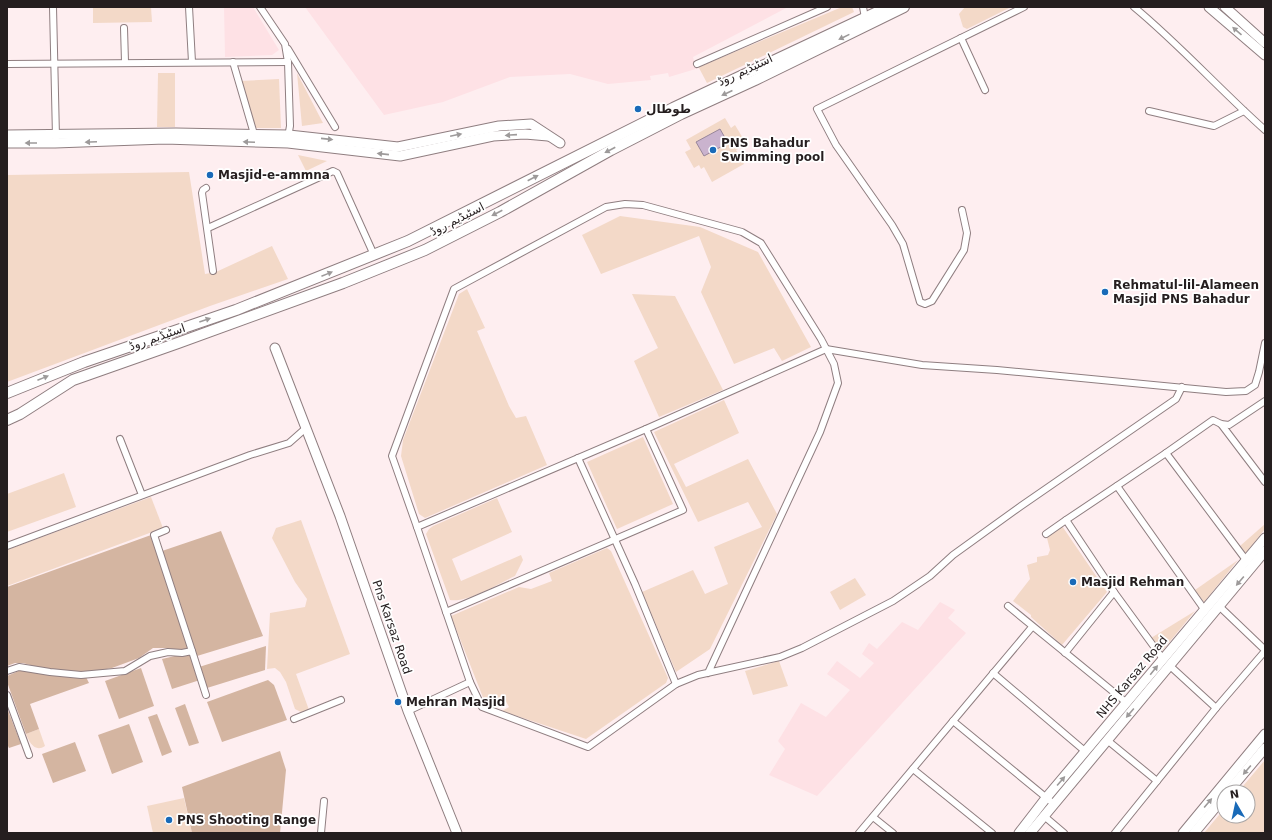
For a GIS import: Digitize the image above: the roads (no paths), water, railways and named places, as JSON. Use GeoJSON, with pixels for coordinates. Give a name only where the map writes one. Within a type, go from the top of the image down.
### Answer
{"type":"FeatureCollection","features":[{"type":"Feature","properties":{"kind":"main road","name":"اسٹیڈیم روڈ"},"geometry":{"type":"LineString","coordinates":[[7,393],[84,362],[236,310],[408,241],[673,108],[888,7]]}},
{"type":"Feature","properties":{"kind":"main road","name":"اسٹیڈیم روڈ"},"geometry":{"type":"LineString","coordinates":[[7,420],[20,414],[73,380],[344,283],[425,250],[500,212],[611,150],[681,114],[755,80],[904,7]]}},
{"type":"Feature","properties":{"kind":"main road"},"geometry":{"type":"LineString","coordinates":[[7,398],[27,385]]}},
{"type":"Feature","properties":{"kind":"street"},"geometry":{"type":"LineString","coordinates":[[54,7],[56,139]]}},
{"type":"Feature","properties":{"kind":"street"},"geometry":{"type":"LineString","coordinates":[[189,7],[192,62]]}},
{"type":"Feature","properties":{"kind":"street"},"geometry":{"type":"LineString","coordinates":[[260,7],[285,44],[335,128]]}},
{"type":"Feature","properties":{"kind":"street"},"geometry":{"type":"LineString","coordinates":[[697,64],[827,7]]}},
{"type":"Feature","properties":{"kind":"street"},"geometry":{"type":"LineString","coordinates":[[863,7],[865,18]]}},
{"type":"Feature","properties":{"kind":"street"},"geometry":{"type":"LineString","coordinates":[[962,210],[967,233],[964,250],[932,301],[925,304],[920,302],[903,244],[892,225],[836,145],[817,110],[1024,7]]}},
{"type":"Feature","properties":{"kind":"street"},"geometry":{"type":"LineString","coordinates":[[1134,7],[1154,24],[1265,130]]}},
{"type":"Feature","properties":{"kind":"street"},"geometry":{"type":"LineString","coordinates":[[1208,7],[1221,9],[1265,43]]}},
{"type":"Feature","properties":{"kind":"street"},"geometry":{"type":"LineString","coordinates":[[1221,9],[1265,55]]}},
{"type":"Feature","properties":{"kind":"street"},"geometry":{"type":"LineString","coordinates":[[124,28],[124,62]]}},
{"type":"Feature","properties":{"kind":"street"},"geometry":{"type":"LineString","coordinates":[[961,38],[985,90]]}},
{"type":"Feature","properties":{"kind":"street"},"geometry":{"type":"LineString","coordinates":[[285,44],[288,62],[290,126],[288,139]]}},
{"type":"Feature","properties":{"kind":"street"},"geometry":{"type":"LineString","coordinates":[[233,62],[254,134]]}},
{"type":"Feature","properties":{"kind":"street"},"geometry":{"type":"LineString","coordinates":[[7,64],[288,62]]}},
{"type":"Feature","properties":{"kind":"street"},"geometry":{"type":"LineString","coordinates":[[1149,111],[1214,126],[1244,111]]}},
{"type":"Feature","properties":{"kind":"street"},"geometry":{"type":"LineString","coordinates":[[7,143],[56,139],[254,134],[400,156],[492,136],[525,134],[550,136],[560,143]]}},
{"type":"Feature","properties":{"kind":"street"},"geometry":{"type":"LineString","coordinates":[[7,135],[56,139]]}},
{"type":"Feature","properties":{"kind":"street"},"geometry":{"type":"LineString","coordinates":[[165,136],[288,139]]}},
{"type":"Feature","properties":{"kind":"street"},"geometry":{"type":"LineString","coordinates":[[208,228],[333,171],[337,173],[374,255]]}},
{"type":"Feature","properties":{"kind":"street"},"geometry":{"type":"LineString","coordinates":[[206,188],[202,193],[213,271]]}},
{"type":"Feature","properties":{"kind":"street"},"geometry":{"type":"LineString","coordinates":[[708,673],[820,432],[838,383],[834,364],[822,339],[761,243],[742,232],[643,205],[625,204],[606,207],[454,289],[392,456],[470,682],[482,707],[588,747],[676,684],[698,675],[708,673],[780,657],[802,648],[892,601],[930,576],[953,555],[1015,510],[1176,399],[1182,387]]}},
{"type":"Feature","properties":{"kind":"street"},"geometry":{"type":"LineString","coordinates":[[417,527],[646,429],[826,349],[922,365],[997,370],[1226,392],[1246,391],[1255,385],[1260,372],[1265,343]]}},
{"type":"Feature","properties":{"kind":"street","name":"Pns Karsaz Road"},"geometry":{"type":"LineString","coordinates":[[275,348],[340,516],[408,710],[457,833]]}},
{"type":"Feature","properties":{"kind":"street"},"geometry":{"type":"LineString","coordinates":[[1046,534],[1212,420],[1221,424],[1229,425],[1265,401]]}},
{"type":"Feature","properties":{"kind":"street"},"geometry":{"type":"LineString","coordinates":[[1221,424],[1265,482]]}},
{"type":"Feature","properties":{"kind":"street"},"geometry":{"type":"LineString","coordinates":[[7,546],[142,495],[289,443],[306,428]]}},
{"type":"Feature","properties":{"kind":"street"},"geometry":{"type":"LineString","coordinates":[[446,612],[683,510],[646,429]]}},
{"type":"Feature","properties":{"kind":"street"},"geometry":{"type":"LineString","coordinates":[[120,439],[142,495]]}},
{"type":"Feature","properties":{"kind":"street"},"geometry":{"type":"LineString","coordinates":[[1166,453],[1246,560]]}},
{"type":"Feature","properties":{"kind":"street"},"geometry":{"type":"LineString","coordinates":[[578,458],[634,584],[676,684]]}},
{"type":"Feature","properties":{"kind":"street"},"geometry":{"type":"LineString","coordinates":[[1117,486],[1204,609]]}},
{"type":"Feature","properties":{"kind":"street"},"geometry":{"type":"LineString","coordinates":[[1066,520],[1114,592],[1168,660],[1216,708]]}},
{"type":"Feature","properties":{"kind":"street"},"geometry":{"type":"LineString","coordinates":[[166,530],[154,535],[206,695]]}},
{"type":"Feature","properties":{"kind":"street","name":"NHS Karsaz Road"},"geometry":{"type":"LineString","coordinates":[[1168,660],[1204,609],[1265,538]]}},
{"type":"Feature","properties":{"kind":"street","name":"NHS Karsaz Road"},"geometry":{"type":"LineString","coordinates":[[1030,833],[1044,816],[1050,801],[1086,752],[1107,740],[1147,685],[1168,660],[1219,606],[1265,551]]}},
{"type":"Feature","properties":{"kind":"street"},"geometry":{"type":"LineString","coordinates":[[1065,653],[1114,592]]}},
{"type":"Feature","properties":{"kind":"street"},"geometry":{"type":"LineString","coordinates":[[1008,606],[1127,703]]}},
{"type":"Feature","properties":{"kind":"street"},"geometry":{"type":"LineString","coordinates":[[1115,833],[1216,708],[1265,651],[1219,606]]}},
{"type":"Feature","properties":{"kind":"street"},"geometry":{"type":"LineString","coordinates":[[859,833],[1032,626]]}},
{"type":"Feature","properties":{"kind":"street"},"geometry":{"type":"LineString","coordinates":[[7,671],[19,667],[81,675],[125,671],[150,656],[168,652],[182,653],[192,651]]}},
{"type":"Feature","properties":{"kind":"street"},"geometry":{"type":"LineString","coordinates":[[993,673],[1086,752]]}},
{"type":"Feature","properties":{"kind":"street"},"geometry":{"type":"LineString","coordinates":[[408,710],[470,682]]}},
{"type":"Feature","properties":{"kind":"street","name":"NHS Karsaz Road"},"geometry":{"type":"LineString","coordinates":[[1019,833],[1050,801],[1097,745],[1127,703],[1147,685]]}},
{"type":"Feature","properties":{"kind":"street"},"geometry":{"type":"LineString","coordinates":[[7,695],[29,755]]}},
{"type":"Feature","properties":{"kind":"street"},"geometry":{"type":"LineString","coordinates":[[294,719],[341,700]]}},
{"type":"Feature","properties":{"kind":"street"},"geometry":{"type":"LineString","coordinates":[[953,721],[1050,801]]}},
{"type":"Feature","properties":{"kind":"street"},"geometry":{"type":"LineString","coordinates":[[1183,833],[1265,734]]}},
{"type":"Feature","properties":{"kind":"street"},"geometry":{"type":"LineString","coordinates":[[1107,740],[1157,781]]}},
{"type":"Feature","properties":{"kind":"street"},"geometry":{"type":"LineString","coordinates":[[1235,784],[1265,748]]}},
{"type":"Feature","properties":{"kind":"street"},"geometry":{"type":"LineString","coordinates":[[913,769],[992,833]]}},
{"type":"Feature","properties":{"kind":"street"},"geometry":{"type":"LineString","coordinates":[[321,833],[324,801]]}},
{"type":"Feature","properties":{"kind":"street"},"geometry":{"type":"LineString","coordinates":[[1194,833],[1216,807]]}},
{"type":"Feature","properties":{"kind":"street"},"geometry":{"type":"LineString","coordinates":[[1044,816],[1064,833]]}},
{"type":"Feature","properties":{"kind":"street"},"geometry":{"type":"LineString","coordinates":[[873,817],[893,833]]}},
{"type":"Feature","properties":{"kind":"place","name":"طوطال"},"geometry":{"type":"Point","coordinates":[638,109]}},
{"type":"Feature","properties":{"kind":"place","name":"PNS Bahadur Swimming pool"},"geometry":{"type":"Point","coordinates":[713,150]}},
{"type":"Feature","properties":{"kind":"place","name":"Masjid-e-ammna"},"geometry":{"type":"Point","coordinates":[210,175]}},
{"type":"Feature","properties":{"kind":"place","name":"Rehmatul-lil-Alameen Masjid PNS Bahadur"},"geometry":{"type":"Point","coordinates":[1105,292]}},
{"type":"Feature","properties":{"kind":"place","name":"Masjid Rehman"},"geometry":{"type":"Point","coordinates":[1073,582]}},
{"type":"Feature","properties":{"kind":"place","name":"Mehran Masjid"},"geometry":{"type":"Point","coordinates":[398,702]}},
{"type":"Feature","properties":{"kind":"place","name":"PNS Shooting Range"},"geometry":{"type":"Point","coordinates":[169,820]}}]}
